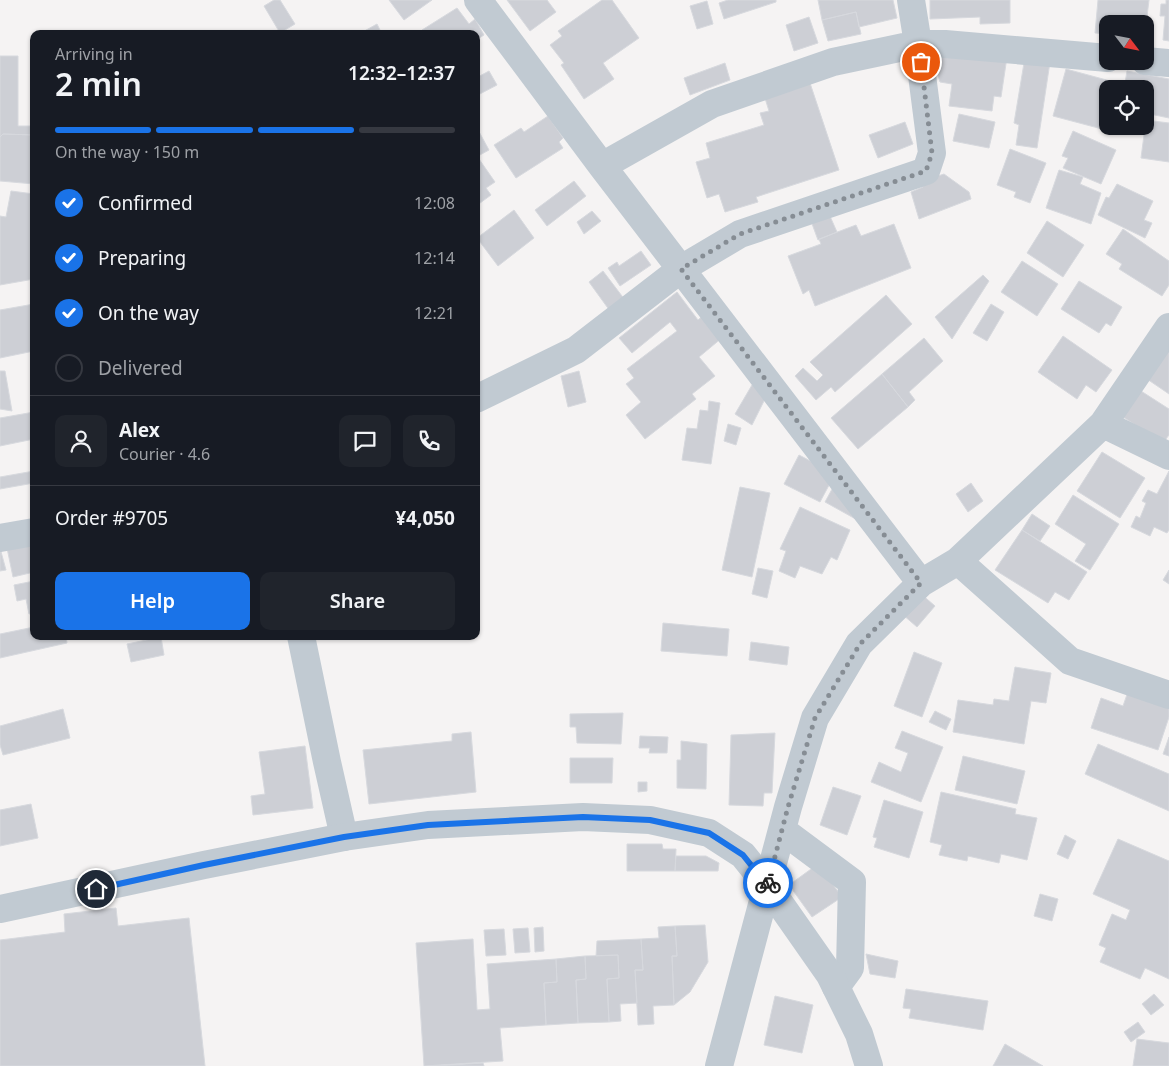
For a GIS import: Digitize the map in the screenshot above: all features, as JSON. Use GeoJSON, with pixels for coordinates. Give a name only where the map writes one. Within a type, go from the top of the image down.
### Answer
{"type":"FeatureCollection","features":[{"type":"Feature","properties":{"kind":"street"},"geometry":{"type":"LineString","coordinates":[[478,0],[602,166],[921,583]]}},
{"type":"Feature","properties":{"kind":"street"},"geometry":{"type":"LineString","coordinates":[[480,397],[576,350],[681,269],[740,234],[926,171],[932,153],[911,0]]}},
{"type":"Feature","properties":{"kind":"street"},"geometry":{"type":"LineString","coordinates":[[602,166],[712,104],[833,62],[918,44],[945,44],[1099,57]]}},
{"type":"Feature","properties":{"kind":"street"},"geometry":{"type":"LineString","coordinates":[[1154,62],[1169,63]]}},
{"type":"Feature","properties":{"kind":"street"},"geometry":{"type":"LineString","coordinates":[[719,1066],[782,830],[815,718],[860,644],[921,583],[958,561],[1103,424],[1169,327]]}},
{"type":"Feature","properties":{"kind":"street"},"geometry":{"type":"LineString","coordinates":[[1103,424],[1169,456]]}},
{"type":"Feature","properties":{"kind":"street"},"geometry":{"type":"LineString","coordinates":[[0,538],[30,533]]}},
{"type":"Feature","properties":{"kind":"street"},"geometry":{"type":"LineString","coordinates":[[958,561],[1070,661],[1169,695]]}},
{"type":"Feature","properties":{"kind":"street"},"geometry":{"type":"LineString","coordinates":[[302,640],[344,837]]}},
{"type":"Feature","properties":{"kind":"street"},"geometry":{"type":"LineString","coordinates":[[0,909],[344,837],[437,825],[583,817],[650,820],[709,833],[743,855],[767,885],[830,975],[859,1034],[869,1066]]}},
{"type":"Feature","properties":{"kind":"street"},"geometry":{"type":"LineString","coordinates":[[782,830],[852,882],[850,968],[836,987]]}},
{"type":"Feature","properties":{"kind":"building"},"geometry":{"type":"Polygon","coordinates":[[[274,0],[280,0],[295,24],[285,30],[278,30],[264,6],[274,0]]]}},
{"type":"Feature","properties":{"kind":"building"},"geometry":{"type":"Polygon","coordinates":[[[389,0],[432,0],[404,20],[389,0]]]}},
{"type":"Feature","properties":{"kind":"building"},"geometry":{"type":"Polygon","coordinates":[[[507,0],[547,0],[556,12],[530,31],[507,0]]]}},
{"type":"Feature","properties":{"kind":"building"},"geometry":{"type":"Polygon","coordinates":[[[602,0],[612,0],[639,38],[603,63],[614,79],[584,99],[561,65],[564,63],[550,45],[562,36],[558,31],[602,0]]]}},
{"type":"Feature","properties":{"kind":"building"},"geometry":{"type":"Polygon","coordinates":[[[728,0],[776,0],[776,2],[724,19],[719,3],[728,0]]]}},
{"type":"Feature","properties":{"kind":"building"},"geometry":{"type":"Polygon","coordinates":[[[818,0],[893,0],[897,18],[859,27],[856,12],[822,20],[818,0]]]}},
{"type":"Feature","properties":{"kind":"building"},"geometry":{"type":"Polygon","coordinates":[[[930,0],[1010,0],[1010,23],[980,24],[980,17],[930,19],[930,0]]]}},
{"type":"Feature","properties":{"kind":"building"},"geometry":{"type":"Polygon","coordinates":[[[1098,0],[1149,0],[1147,15],[1099,15],[1099,33],[1095,33],[1098,0]]]}},
{"type":"Feature","properties":{"kind":"building"},"geometry":{"type":"Polygon","coordinates":[[[1166,0],[1169,0],[1169,41],[1163,40],[1165,16],[1160,16],[1161,4],[1166,4],[1166,0]]]}},
{"type":"Feature","properties":{"kind":"building"},"geometry":{"type":"Polygon","coordinates":[[[707,1],[713,24],[697,29],[690,6],[707,1]]]}},
{"type":"Feature","properties":{"kind":"building"},"geometry":{"type":"Polygon","coordinates":[[[457,8],[469,24],[475,19],[484,35],[480,38],[480,30],[422,30],[457,8]]]}},
{"type":"Feature","properties":{"kind":"building"},"geometry":{"type":"Polygon","coordinates":[[[856,12],[861,34],[828,41],[822,20],[856,12]]]}},
{"type":"Feature","properties":{"kind":"building"},"geometry":{"type":"Polygon","coordinates":[[[809,17],[818,43],[794,51],[786,25],[809,17]]]}},
{"type":"Feature","properties":{"kind":"building"},"geometry":{"type":"Polygon","coordinates":[[[377,24],[380,30],[366,30],[377,24]]]}},
{"type":"Feature","properties":{"kind":"building"},"geometry":{"type":"Polygon","coordinates":[[[930,47],[1007,57],[1001,97],[994,96],[992,111],[949,106],[952,84],[940,82],[930,47]]]}},
{"type":"Feature","properties":{"kind":"building"},"geometry":{"type":"Polygon","coordinates":[[[0,56],[18,56],[18,126],[30,126],[30,135],[3,134],[0,137],[0,56]]]}},
{"type":"Feature","properties":{"kind":"building"},"geometry":{"type":"Polygon","coordinates":[[[1025,57],[1050,62],[1037,148],[1016,145],[1019,125],[1014,123],[1025,57]]]}},
{"type":"Feature","properties":{"kind":"building"},"geometry":{"type":"Polygon","coordinates":[[[725,63],[730,80],[690,95],[684,78],[725,63]]]}},
{"type":"Feature","properties":{"kind":"building"},"geometry":{"type":"Polygon","coordinates":[[[1066,69],[1107,80],[1099,80],[1099,128],[1053,116],[1066,69]]]}},
{"type":"Feature","properties":{"kind":"building"},"geometry":{"type":"Polygon","coordinates":[[[489,71],[497,85],[480,94],[480,76],[489,71]]]}},
{"type":"Feature","properties":{"kind":"building"},"geometry":{"type":"Polygon","coordinates":[[[1127,71],[1169,79],[1169,118],[1154,115],[1154,80],[1126,80],[1127,71]]]}},
{"type":"Feature","properties":{"kind":"building"},"geometry":{"type":"Polygon","coordinates":[[[809,80],[839,170],[756,197],[758,202],[725,212],[719,194],[707,198],[696,162],[710,158],[706,143],[764,125],[760,113],[769,111],[764,95],[809,80]]]}},
{"type":"Feature","properties":{"kind":"building"},"geometry":{"type":"Polygon","coordinates":[[[959,114],[995,122],[989,148],[953,141],[959,114]]]}},
{"type":"Feature","properties":{"kind":"building"},"geometry":{"type":"Polygon","coordinates":[[[548,116],[563,138],[559,142],[563,148],[516,178],[494,145],[521,128],[524,132],[548,116]]]}},
{"type":"Feature","properties":{"kind":"building"},"geometry":{"type":"Polygon","coordinates":[[[1154,121],[1169,123],[1169,162],[1141,158],[1144,135],[1154,135],[1154,121]]]}},
{"type":"Feature","properties":{"kind":"building"},"geometry":{"type":"Polygon","coordinates":[[[905,122],[913,144],[878,158],[869,135],[905,122]]]}},
{"type":"Feature","properties":{"kind":"building"},"geometry":{"type":"Polygon","coordinates":[[[1073,131],[1116,150],[1101,184],[1063,168],[1068,158],[1062,156],[1073,131]]]}},
{"type":"Feature","properties":{"kind":"building"},"geometry":{"type":"Polygon","coordinates":[[[3,134],[30,135],[30,184],[0,181],[0,137],[3,134]]]}},
{"type":"Feature","properties":{"kind":"building"},"geometry":{"type":"Polygon","coordinates":[[[480,134],[489,150],[480,155],[480,134]]]}},
{"type":"Feature","properties":{"kind":"building"},"geometry":{"type":"Polygon","coordinates":[[[1010,149],[1046,163],[1030,203],[1014,197],[1016,192],[997,185],[1010,149]]]}},
{"type":"Feature","properties":{"kind":"building"},"geometry":{"type":"Polygon","coordinates":[[[480,160],[495,182],[486,188],[491,195],[480,203],[480,160]]]}},
{"type":"Feature","properties":{"kind":"building"},"geometry":{"type":"Polygon","coordinates":[[[1059,170],[1083,177],[1080,184],[1101,193],[1091,224],[1046,208],[1059,170]]]}},
{"type":"Feature","properties":{"kind":"building"},"geometry":{"type":"Polygon","coordinates":[[[944,174],[969,192],[971,199],[919,219],[911,192],[923,187],[923,181],[944,174]]]}},
{"type":"Feature","properties":{"kind":"building"},"geometry":{"type":"Polygon","coordinates":[[[574,181],[586,196],[547,226],[535,210],[574,181]]]}},
{"type":"Feature","properties":{"kind":"building"},"geometry":{"type":"Polygon","coordinates":[[[1117,184],[1153,201],[1144,220],[1152,223],[1145,238],[1098,215],[1106,197],[1109,198],[1117,184]]]}},
{"type":"Feature","properties":{"kind":"building"},"geometry":{"type":"Polygon","coordinates":[[[11,191],[30,193],[30,280],[0,285],[0,216],[6,217],[11,191]]]}},
{"type":"Feature","properties":{"kind":"building"},"geometry":{"type":"Polygon","coordinates":[[[514,210],[534,238],[498,266],[480,242],[480,236],[514,210]]]}},
{"type":"Feature","properties":{"kind":"building"},"geometry":{"type":"Polygon","coordinates":[[[592,211],[601,221],[584,234],[577,222],[592,211]]]}},
{"type":"Feature","properties":{"kind":"building"},"geometry":{"type":"Polygon","coordinates":[[[829,214],[837,232],[818,240],[811,221],[829,214]]]}},
{"type":"Feature","properties":{"kind":"building"},"geometry":{"type":"Polygon","coordinates":[[[1047,221],[1084,245],[1063,277],[1027,253],[1047,221]]]}},
{"type":"Feature","properties":{"kind":"building"},"geometry":{"type":"Polygon","coordinates":[[[894,224],[911,268],[815,306],[809,290],[803,294],[788,256],[821,244],[819,239],[856,225],[861,236],[894,224]]]}},
{"type":"Feature","properties":{"kind":"building"},"geometry":{"type":"Polygon","coordinates":[[[1123,229],[1169,261],[1169,285],[1162,296],[1119,269],[1122,264],[1106,254],[1123,229]]]}},
{"type":"Feature","properties":{"kind":"building"},"geometry":{"type":"Polygon","coordinates":[[[641,251],[651,265],[620,286],[608,268],[617,262],[619,266],[641,251]]]}},
{"type":"Feature","properties":{"kind":"building"},"geometry":{"type":"Polygon","coordinates":[[[1022,261],[1058,284],[1037,316],[1001,292],[1022,261]]]}},
{"type":"Feature","properties":{"kind":"building"},"geometry":{"type":"Polygon","coordinates":[[[603,271],[625,300],[610,311],[589,282],[603,271]]]}},
{"type":"Feature","properties":{"kind":"building"},"geometry":{"type":"Polygon","coordinates":[[[983,275],[989,281],[952,339],[935,317],[983,275]]]}},
{"type":"Feature","properties":{"kind":"building"},"geometry":{"type":"Polygon","coordinates":[[[1079,281],[1122,307],[1111,326],[1106,323],[1099,333],[1061,309],[1079,281]]]}},
{"type":"Feature","properties":{"kind":"building"},"geometry":{"type":"Polygon","coordinates":[[[677,292],[698,320],[705,314],[723,337],[699,357],[715,376],[692,394],[696,399],[645,439],[626,415],[641,402],[626,384],[634,378],[627,369],[677,331],[670,322],[632,353],[619,338],[677,292]]]}},
{"type":"Feature","properties":{"kind":"building"},"geometry":{"type":"Polygon","coordinates":[[[886,295],[912,324],[835,392],[831,387],[816,400],[795,376],[803,368],[817,381],[823,375],[810,362],[886,295]]]}},
{"type":"Feature","properties":{"kind":"building"},"geometry":{"type":"Polygon","coordinates":[[[991,304],[1004,312],[987,341],[973,333],[991,304]]]}},
{"type":"Feature","properties":{"kind":"building"},"geometry":{"type":"Polygon","coordinates":[[[30,305],[30,352],[0,358],[0,310],[30,305]]]}},
{"type":"Feature","properties":{"kind":"building"},"geometry":{"type":"Polygon","coordinates":[[[1063,336],[1112,370],[1096,392],[1086,385],[1077,399],[1038,372],[1063,336]]]}},
{"type":"Feature","properties":{"kind":"building"},"geometry":{"type":"Polygon","coordinates":[[[924,338],[943,361],[909,392],[915,400],[908,407],[882,374],[924,338]]]}},
{"type":"Feature","properties":{"kind":"building"},"geometry":{"type":"Polygon","coordinates":[[[1169,346],[1169,394],[1147,379],[1169,346]]]}},
{"type":"Feature","properties":{"kind":"building"},"geometry":{"type":"Polygon","coordinates":[[[0,371],[5,371],[12,411],[0,409],[0,371]]]}},
{"type":"Feature","properties":{"kind":"building"},"geometry":{"type":"Polygon","coordinates":[[[579,371],[586,402],[568,407],[561,376],[579,371]]]}},
{"type":"Feature","properties":{"kind":"building"},"geometry":{"type":"Polygon","coordinates":[[[882,374],[908,407],[858,449],[831,418],[882,374]]]}},
{"type":"Feature","properties":{"kind":"building"},"geometry":{"type":"Polygon","coordinates":[[[752,385],[768,393],[752,425],[735,414],[752,385]]]}},
{"type":"Feature","properties":{"kind":"building"},"geometry":{"type":"Polygon","coordinates":[[[1141,391],[1169,409],[1169,435],[1163,443],[1123,417],[1141,391]]]}},
{"type":"Feature","properties":{"kind":"building"},"geometry":{"type":"Polygon","coordinates":[[[709,401],[720,403],[711,464],[682,460],[687,428],[697,429],[700,410],[708,411],[709,401]]]}},
{"type":"Feature","properties":{"kind":"building"},"geometry":{"type":"Polygon","coordinates":[[[30,413],[30,440],[0,446],[0,418],[30,413]]]}},
{"type":"Feature","properties":{"kind":"building"},"geometry":{"type":"Polygon","coordinates":[[[728,424],[741,428],[736,445],[724,441],[728,424]]]}},
{"type":"Feature","properties":{"kind":"building"},"geometry":{"type":"Polygon","coordinates":[[[1102,452],[1145,478],[1120,518],[1077,491],[1102,452]]]}},
{"type":"Feature","properties":{"kind":"building"},"geometry":{"type":"Polygon","coordinates":[[[799,455],[835,474],[820,502],[784,484],[799,455]]]}},
{"type":"Feature","properties":{"kind":"building"},"geometry":{"type":"Polygon","coordinates":[[[1169,471],[1169,530],[1167,533],[1154,527],[1150,536],[1131,527],[1136,516],[1140,518],[1146,503],[1142,501],[1148,490],[1157,494],[1169,471]]]}},
{"type":"Feature","properties":{"kind":"building"},"geometry":{"type":"Polygon","coordinates":[[[30,472],[30,484],[0,489],[0,477],[30,472]]]}},
{"type":"Feature","properties":{"kind":"building"},"geometry":{"type":"Polygon","coordinates":[[[837,480],[861,522],[825,502],[837,480]]]}},
{"type":"Feature","properties":{"kind":"building"},"geometry":{"type":"Polygon","coordinates":[[[971,483],[983,501],[968,512],[956,494],[971,483]]]}},
{"type":"Feature","properties":{"kind":"building"},"geometry":{"type":"Polygon","coordinates":[[[740,487],[770,493],[752,577],[722,570],[740,487]]]}},
{"type":"Feature","properties":{"kind":"building"},"geometry":{"type":"Polygon","coordinates":[[[1073,495],[1119,524],[1090,570],[1075,561],[1086,544],[1055,524],[1073,495]]]}},
{"type":"Feature","properties":{"kind":"building"},"geometry":{"type":"Polygon","coordinates":[[[800,507],[850,530],[837,560],[831,557],[822,574],[800,566],[795,578],[779,571],[786,551],[780,549],[800,507]]]}},
{"type":"Feature","properties":{"kind":"building"},"geometry":{"type":"Polygon","coordinates":[[[1032,514],[1050,526],[1040,541],[1022,530],[1032,514]]]}},
{"type":"Feature","properties":{"kind":"building"},"geometry":{"type":"Polygon","coordinates":[[[1022,530],[1087,572],[1069,600],[1055,592],[1048,603],[995,570],[1022,530]]]}},
{"type":"Feature","properties":{"kind":"building"},"geometry":{"type":"Polygon","coordinates":[[[30,543],[30,573],[13,577],[7,548],[30,543]]]}},
{"type":"Feature","properties":{"kind":"building"},"geometry":{"type":"Polygon","coordinates":[[[0,548],[6,570],[0,571],[0,548]]]}},
{"type":"Feature","properties":{"kind":"building"},"geometry":{"type":"Polygon","coordinates":[[[758,568],[773,571],[767,598],[752,594],[758,568]]]}},
{"type":"Feature","properties":{"kind":"building"},"geometry":{"type":"Polygon","coordinates":[[[1169,570],[1169,584],[1163,580],[1169,570]]]}},
{"type":"Feature","properties":{"kind":"building"},"geometry":{"type":"Polygon","coordinates":[[[30,582],[30,614],[26,599],[17,601],[14,585],[30,582]]]}},
{"type":"Feature","properties":{"kind":"building"},"geometry":{"type":"Polygon","coordinates":[[[920,593],[935,606],[917,627],[902,614],[920,593]]]}},
{"type":"Feature","properties":{"kind":"building"},"geometry":{"type":"Polygon","coordinates":[[[663,623],[729,629],[727,656],[661,651],[663,623]]]}},
{"type":"Feature","properties":{"kind":"building"},"geometry":{"type":"Polygon","coordinates":[[[30,628],[30,640],[67,640],[67,643],[0,658],[0,634],[30,628]]]}},
{"type":"Feature","properties":{"kind":"building"},"geometry":{"type":"Polygon","coordinates":[[[146,640],[162,640],[164,655],[131,662],[127,644],[146,640]]]}},
{"type":"Feature","properties":{"kind":"building"},"geometry":{"type":"Polygon","coordinates":[[[751,642],[789,647],[787,665],[749,660],[751,642]]]}},
{"type":"Feature","properties":{"kind":"building"},"geometry":{"type":"Polygon","coordinates":[[[914,652],[942,663],[922,717],[894,706],[914,652]]]}},
{"type":"Feature","properties":{"kind":"building"},"geometry":{"type":"Polygon","coordinates":[[[1015,667],[1051,673],[1046,703],[1031,701],[1024,744],[953,732],[958,700],[993,705],[994,699],[1009,701],[1015,667]]]}},
{"type":"Feature","properties":{"kind":"building"},"geometry":{"type":"Polygon","coordinates":[[[1131,683],[1169,696],[1169,717],[1158,750],[1091,728],[1101,698],[1123,706],[1131,683]]]}},
{"type":"Feature","properties":{"kind":"building"},"geometry":{"type":"Polygon","coordinates":[[[63,709],[70,738],[3,755],[0,745],[0,726],[63,709]]]}},
{"type":"Feature","properties":{"kind":"building"},"geometry":{"type":"Polygon","coordinates":[[[935,711],[951,719],[946,730],[929,722],[935,711]]]}},
{"type":"Feature","properties":{"kind":"building"},"geometry":{"type":"Polygon","coordinates":[[[623,713],[621,744],[577,743],[576,727],[570,727],[570,714],[623,713]]]}},
{"type":"Feature","properties":{"kind":"building"},"geometry":{"type":"Polygon","coordinates":[[[902,731],[943,747],[921,802],[871,782],[879,762],[901,772],[908,753],[895,748],[902,731]]]}},
{"type":"Feature","properties":{"kind":"building"},"geometry":{"type":"Polygon","coordinates":[[[471,732],[476,792],[369,804],[363,750],[452,741],[452,734],[471,732]]]}},
{"type":"Feature","properties":{"kind":"building"},"geometry":{"type":"Polygon","coordinates":[[[775,733],[772,793],[764,793],[763,806],[729,805],[731,735],[775,733]]]}},
{"type":"Feature","properties":{"kind":"building"},"geometry":{"type":"Polygon","coordinates":[[[640,736],[668,737],[667,753],[649,753],[650,748],[639,748],[640,736]]]}},
{"type":"Feature","properties":{"kind":"building"},"geometry":{"type":"Polygon","coordinates":[[[1169,737],[1169,756],[1163,754],[1169,737]]]}},
{"type":"Feature","properties":{"kind":"building"},"geometry":{"type":"Polygon","coordinates":[[[681,741],[707,744],[706,789],[677,788],[677,760],[681,760],[681,741]]]}},
{"type":"Feature","properties":{"kind":"building"},"geometry":{"type":"Polygon","coordinates":[[[1098,744],[1169,774],[1169,811],[1085,774],[1098,744]]]}},
{"type":"Feature","properties":{"kind":"building"},"geometry":{"type":"Polygon","coordinates":[[[305,746],[313,808],[253,815],[251,796],[265,794],[259,752],[305,746]]]}},
{"type":"Feature","properties":{"kind":"building"},"geometry":{"type":"Polygon","coordinates":[[[963,756],[1025,771],[1017,804],[955,790],[963,756]]]}},
{"type":"Feature","properties":{"kind":"building"},"geometry":{"type":"Polygon","coordinates":[[[570,758],[613,758],[612,783],[570,783],[570,758]]]}},
{"type":"Feature","properties":{"kind":"building"},"geometry":{"type":"Polygon","coordinates":[[[638,782],[647,782],[647,791],[638,792],[638,782]]]}},
{"type":"Feature","properties":{"kind":"building"},"geometry":{"type":"Polygon","coordinates":[[[833,787],[861,796],[847,835],[820,825],[833,787]]]}},
{"type":"Feature","properties":{"kind":"building"},"geometry":{"type":"Polygon","coordinates":[[[941,792],[1016,809],[1015,814],[1037,818],[1027,860],[1001,854],[999,863],[968,856],[967,861],[939,855],[942,845],[930,842],[941,792]]]}},
{"type":"Feature","properties":{"kind":"building"},"geometry":{"type":"Polygon","coordinates":[[[884,800],[923,812],[909,858],[874,847],[877,838],[873,837],[884,800]]]}},
{"type":"Feature","properties":{"kind":"building"},"geometry":{"type":"Polygon","coordinates":[[[31,804],[38,838],[0,846],[0,810],[31,804]]]}},
{"type":"Feature","properties":{"kind":"building"},"geometry":{"type":"Polygon","coordinates":[[[1065,835],[1076,841],[1068,859],[1057,854],[1065,835]]]}},
{"type":"Feature","properties":{"kind":"building"},"geometry":{"type":"Polygon","coordinates":[[[1118,839],[1169,861],[1169,979],[1145,968],[1140,979],[1100,962],[1106,948],[1099,945],[1112,914],[1126,920],[1130,910],[1093,894],[1118,839]]]}},
{"type":"Feature","properties":{"kind":"building"},"geometry":{"type":"Polygon","coordinates":[[[627,844],[662,844],[663,849],[676,849],[675,871],[627,871],[627,844]]]}},
{"type":"Feature","properties":{"kind":"building"},"geometry":{"type":"Polygon","coordinates":[[[676,856],[706,856],[719,863],[718,871],[675,871],[676,856]]]}},
{"type":"Feature","properties":{"kind":"building"},"geometry":{"type":"Polygon","coordinates":[[[818,864],[842,897],[812,917],[789,885],[818,864]]]}},
{"type":"Feature","properties":{"kind":"building"},"geometry":{"type":"Polygon","coordinates":[[[1040,894],[1058,899],[1052,921],[1034,916],[1040,894]]]}},
{"type":"Feature","properties":{"kind":"building"},"geometry":{"type":"Polygon","coordinates":[[[116,908],[118,926],[189,918],[205,1066],[0,1066],[0,940],[65,932],[64,914],[116,908]]]}},
{"type":"Feature","properties":{"kind":"building"},"geometry":{"type":"Polygon","coordinates":[[[705,925],[708,962],[690,992],[674,1005],[672,956],[677,956],[675,926],[705,925]]]}},
{"type":"Feature","properties":{"kind":"building"},"geometry":{"type":"Polygon","coordinates":[[[675,926],[677,956],[672,956],[674,1005],[653,1006],[654,1024],[638,1025],[635,970],[643,970],[641,939],[659,938],[658,927],[675,926]]]}},
{"type":"Feature","properties":{"kind":"building"},"geometry":{"type":"Polygon","coordinates":[[[543,927],[544,951],[535,952],[534,928],[543,927]]]}},
{"type":"Feature","properties":{"kind":"building"},"geometry":{"type":"Polygon","coordinates":[[[528,928],[530,952],[515,953],[513,929],[528,928]]]}},
{"type":"Feature","properties":{"kind":"building"},"geometry":{"type":"Polygon","coordinates":[[[504,929],[506,955],[486,956],[484,930],[504,929]]]}},
{"type":"Feature","properties":{"kind":"building"},"geometry":{"type":"Polygon","coordinates":[[[473,939],[477,1010],[490,1009],[487,964],[556,959],[557,982],[544,983],[546,1025],[500,1028],[503,1061],[424,1066],[416,943],[473,939]]]}},
{"type":"Feature","properties":{"kind":"building"},"geometry":{"type":"Polygon","coordinates":[[[641,939],[643,970],[635,970],[637,1003],[620,1004],[621,1021],[609,1022],[607,979],[619,978],[618,955],[596,956],[597,941],[641,939]]]}},
{"type":"Feature","properties":{"kind":"building"},"geometry":{"type":"Polygon","coordinates":[[[866,954],[898,961],[895,978],[870,974],[866,954]]]}},
{"type":"Feature","properties":{"kind":"building"},"geometry":{"type":"Polygon","coordinates":[[[618,955],[619,978],[607,979],[609,1022],[578,1023],[576,980],[586,979],[585,956],[618,955]]]}},
{"type":"Feature","properties":{"kind":"building"},"geometry":{"type":"Polygon","coordinates":[[[585,956],[586,979],[576,980],[578,1023],[546,1025],[544,983],[557,982],[556,959],[585,956]]]}},
{"type":"Feature","properties":{"kind":"building"},"geometry":{"type":"Polygon","coordinates":[[[906,989],[988,1001],[983,1030],[909,1018],[911,1009],[903,1008],[906,989]]]}},
{"type":"Feature","properties":{"kind":"building"},"geometry":{"type":"Polygon","coordinates":[[[1154,994],[1164,1005],[1151,1015],[1142,1004],[1154,994]]]}},
{"type":"Feature","properties":{"kind":"building"},"geometry":{"type":"Polygon","coordinates":[[[775,996],[813,1005],[802,1053],[764,1045],[775,996]]]}},
{"type":"Feature","properties":{"kind":"building"},"geometry":{"type":"Polygon","coordinates":[[[1138,1022],[1145,1032],[1131,1042],[1124,1032],[1138,1022]]]}},
{"type":"Feature","properties":{"kind":"building"},"geometry":{"type":"Polygon","coordinates":[[[1137,1039],[1169,1043],[1169,1066],[1133,1066],[1137,1039]]]}},
{"type":"Feature","properties":{"kind":"building"},"geometry":{"type":"Polygon","coordinates":[[[1005,1044],[1043,1066],[993,1066],[1005,1044]]]}},
{"type":"Feature","properties":{"kind":"building"},"geometry":{"type":"Polygon","coordinates":[[[483,1063],[484,1066],[433,1066],[483,1063]]]}},
{"type":"Feature","properties":{"kind":"way so far"},"geometry":{"type":"LineString","coordinates":[[768,883],[788,807],[815,718],[860,644],[921,583],[681,269],[740,234],[926,171],[932,153],[921,62]]}},
{"type":"Feature","properties":{"kind":"route"},"geometry":{"type":"LineString","coordinates":[[96,889],[344,837],[428,825],[583,817],[650,820],[709,833],[743,855],[767,885],[768,883]]}}]}
